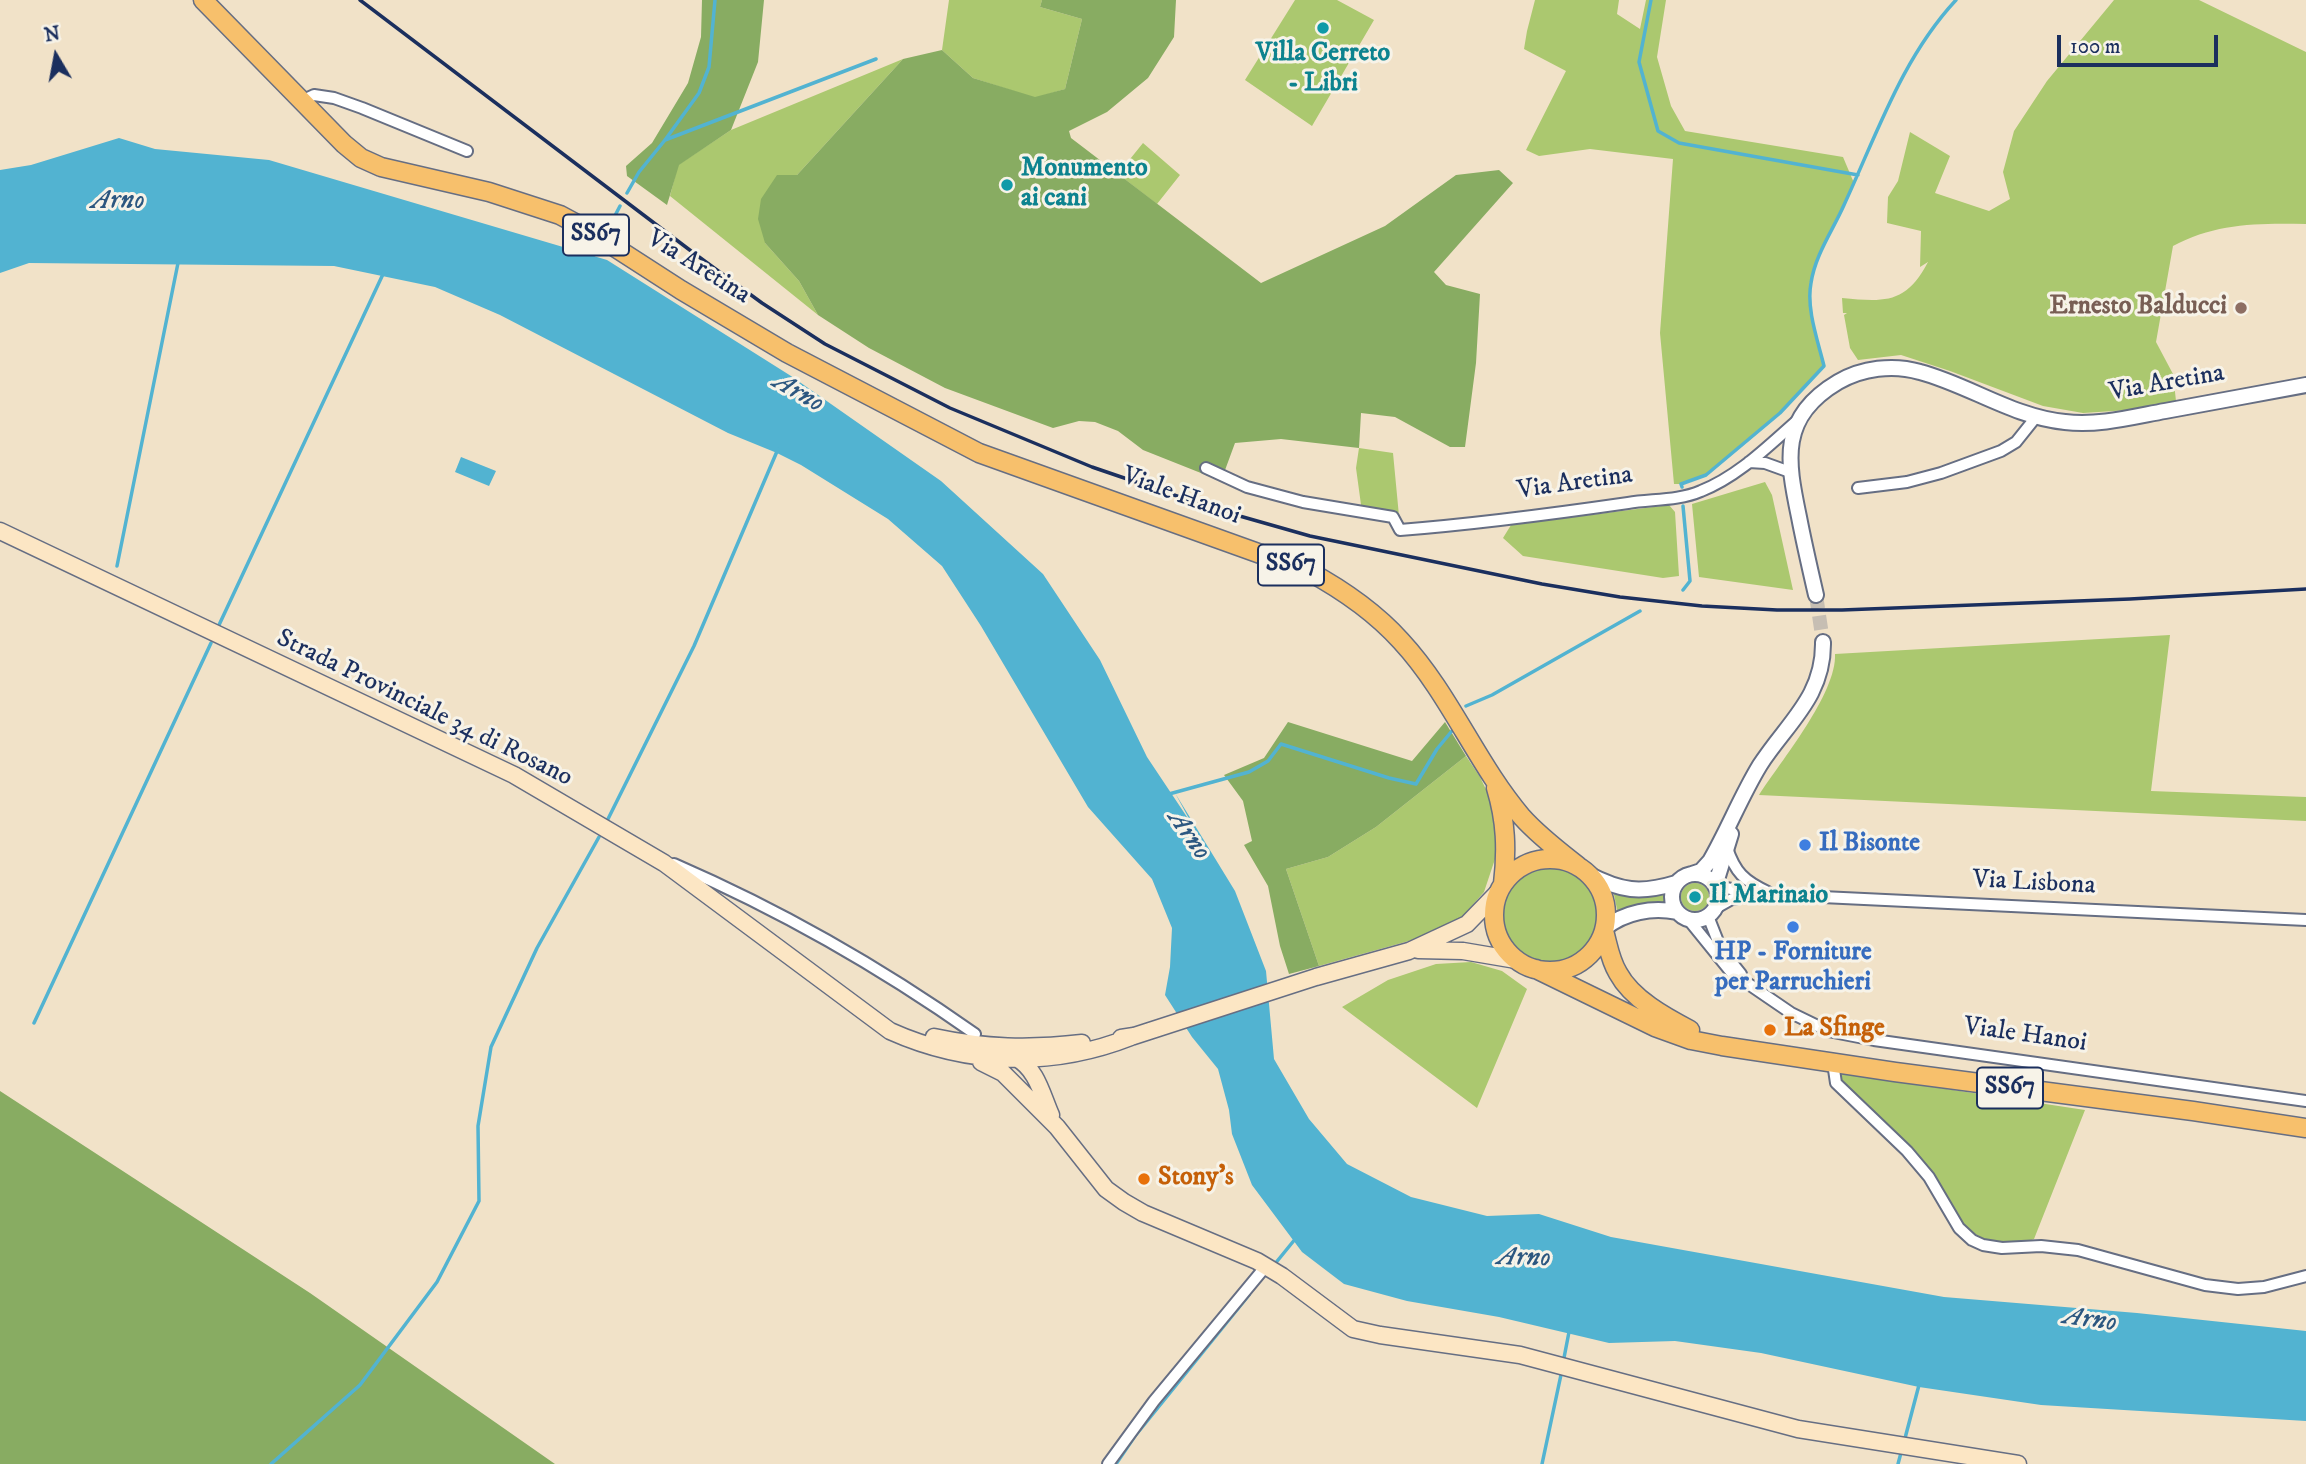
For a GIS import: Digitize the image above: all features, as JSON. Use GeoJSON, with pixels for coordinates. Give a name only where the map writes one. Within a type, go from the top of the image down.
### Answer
{"type":"FeatureCollection","features":[{"type":"Feature","properties":{"kind":"main road","name":"Via Aretina"},"geometry":{"type":"LineString","coordinates":[[203,0],[301,101],[361,158],[381,167],[489,192],[560,215],[788,353],[979,453],[1007,464]]}},
{"type":"Feature","properties":{"kind":"main road","name":"Viale Hanoi"},"geometry":{"type":"LineString","coordinates":[[1007,464],[1308,571],[1339,587],[1373,612],[1432,678],[1493,778],[1530,825],[1598,885],[1604,899],[1604,930]]}},
{"type":"Feature","properties":{"kind":"main road","name":"Strada Provinciale 34 di Rosano"},"geometry":{"type":"LineString","coordinates":[[0,531],[514,775],[664,863],[890,1031],[916,1042],[953,1052],[1020,1060],[1088,1052],[1316,977],[1409,951],[1467,924],[1501,888]]}},
{"type":"Feature","properties":{"kind":"main road","name":"Viale Hanoi"},"geometry":{"type":"LineString","coordinates":[[1493,778],[1504,814],[1506,847],[1501,888],[1494,906],[1494,921],[1502,943],[1516,960]]}},
{"type":"Feature","properties":{"kind":"main road","name":"Viale Hanoi"},"geometry":{"type":"LineString","coordinates":[[1501,888],[1514,872],[1529,863],[1545,859],[1562,860],[1583,870]]}},
{"type":"Feature","properties":{"kind":"main road"},"geometry":{"type":"LineString","coordinates":[[1516,960],[1536,970],[1562,969],[1585,959],[1597,947],[1604,930]]}},
{"type":"Feature","properties":{"kind":"main road","name":"SS67"},"geometry":{"type":"LineString","coordinates":[[1604,930],[1618,974],[1627,985],[1642,1000],[1714,1044]]}},
{"type":"Feature","properties":{"kind":"main road","name":"Strada Provinciale 34 di Rosano"},"geometry":{"type":"LineString","coordinates":[[1409,951],[1463,951],[1516,960]]}},
{"type":"Feature","properties":{"kind":"main road","name":"SS67"},"geometry":{"type":"LineString","coordinates":[[1536,970],[1656,1027],[1691,1040],[1752,1052],[2306,1128]]}},
{"type":"Feature","properties":{"kind":"main road","name":"Strada Provinciale 34 di Rosano"},"geometry":{"type":"LineString","coordinates":[[872,1017],[932,1037],[988,1046],[1047,1047],[1133,1036]]}},
{"type":"Feature","properties":{"kind":"main road"},"geometry":{"type":"LineString","coordinates":[[988,1046],[1020,1060]]}},
{"type":"Feature","properties":{"kind":"main road"},"geometry":{"type":"LineString","coordinates":[[1047,1047],[1020,1060],[1016,1076],[1032,1090],[1099,1181],[1124,1202],[1143,1213],[1266,1266],[1353,1329],[1520,1355],[1798,1429],[2018,1464]]}},
{"type":"Feature","properties":{"kind":"main road"},"geometry":{"type":"LineString","coordinates":[[953,1052],[991,1066],[1032,1090]]}},
{"type":"Feature","properties":{"kind":"main road"},"geometry":{"type":"LineString","coordinates":[[1032,1090],[1044,1071],[1060,1060],[1088,1052]]}},
{"type":"Feature","properties":{"kind":"street"},"geometry":{"type":"LineString","coordinates":[[301,101],[314,95],[334,98],[467,151]]}},
{"type":"Feature","properties":{"kind":"street","name":"Via Aretina"},"geometry":{"type":"LineString","coordinates":[[1206,468],[1247,487],[1304,502],[1394,517],[1400,530],[1556,515],[1698,493],[1719,483],[1749,462],[1839,381],[1857,373],[1886,368],[1924,373],[2036,417],[2069,423],[2105,422],[2306,385]]}},
{"type":"Feature","properties":{"kind":"street","name":"Via Aretina"},"geometry":{"type":"LineString","coordinates":[[1801,417],[1794,431],[1790,450],[1790,472],[1816,595]]}},
{"type":"Feature","properties":{"kind":"street"},"geometry":{"type":"LineString","coordinates":[[1858,488],[1907,482],[2001,451],[2015,442],[2036,417]]}},
{"type":"Feature","properties":{"kind":"street"},"geometry":{"type":"LineString","coordinates":[[1765,447],[1777,446],[1790,450]]}},
{"type":"Feature","properties":{"kind":"street"},"geometry":{"type":"LineString","coordinates":[[1749,462],[1765,463],[1790,472]]}},
{"type":"Feature","properties":{"kind":"street"},"geometry":{"type":"LineString","coordinates":[[1692,874],[1710,862],[1761,764],[1807,702],[1818,676],[1823,642]]}},
{"type":"Feature","properties":{"kind":"street"},"geometry":{"type":"LineString","coordinates":[[1692,874],[1704,876],[1715,886],[1734,817]]}},
{"type":"Feature","properties":{"kind":"street"},"geometry":{"type":"LineString","coordinates":[[639,848],[736,891],[817,933],[919,994],[975,1034]]}},
{"type":"Feature","properties":{"kind":"street"},"geometry":{"type":"LineString","coordinates":[[1727,848],[1742,876],[1749,883],[1773,894]]}},
{"type":"Feature","properties":{"kind":"street","name":"Viale Hanoi"},"geometry":{"type":"LineString","coordinates":[[1583,870],[1609,885],[1633,891],[1656,889],[1676,883],[1692,874]]}},
{"type":"Feature","properties":{"kind":"street"},"geometry":{"type":"LineString","coordinates":[[1676,883],[1671,898],[1683,916]]}},
{"type":"Feature","properties":{"kind":"street","name":"Viale Hanoi"},"geometry":{"type":"LineString","coordinates":[[1715,886],[1718,893],[1712,912],[1721,948],[1749,984]]}},
{"type":"Feature","properties":{"kind":"street","name":"Via Lisbona"},"geometry":{"type":"LineString","coordinates":[[1715,886],[1759,894],[2306,920]]}},
{"type":"Feature","properties":{"kind":"street","name":"Via Lisbona"},"geometry":{"type":"LineString","coordinates":[[1712,912],[1732,899],[1759,894]]}},
{"type":"Feature","properties":{"kind":"street"},"geometry":{"type":"LineString","coordinates":[[1604,930],[1615,920],[1641,912],[1666,910],[1702,919],[1712,912]]}},
{"type":"Feature","properties":{"kind":"street","name":"Viale Hanoi"},"geometry":{"type":"LineString","coordinates":[[1683,916],[1704,937],[1731,972],[1791,1013],[1828,1031],[2003,1059],[2306,1101]]}},
{"type":"Feature","properties":{"kind":"street"},"geometry":{"type":"LineString","coordinates":[[1833,1063],[1836,1083],[1929,1177],[1959,1228],[1972,1240],[1983,1245],[2078,1250],[2205,1285],[2238,1289],[2263,1287],[2306,1276]]}},
{"type":"Feature","properties":{"kind":"street"},"geometry":{"type":"LineString","coordinates":[[1108,1464],[1154,1401],[1266,1266]]}},
{"type":"Feature","properties":{"kind":"green space"},"geometry":{"type":"Polygon","coordinates":[[[702,0],[764,0],[758,62],[731,130],[679,165],[667,205],[627,176],[626,166],[652,143],[688,83],[701,37],[702,0]]]}},
{"type":"Feature","properties":{"kind":"green space"},"geometry":{"type":"Polygon","coordinates":[[[949,0],[1042,0],[1040,7],[1082,19],[1065,89],[1035,98],[973,78],[942,50],[949,0]]]}},
{"type":"Feature","properties":{"kind":"green space"},"geometry":{"type":"Polygon","coordinates":[[[1042,0],[1176,0],[1174,37],[1148,78],[1107,112],[1069,131],[1071,138],[1261,283],[1385,226],[1456,175],[1499,170],[1513,183],[1434,272],[1446,285],[1480,294],[1476,363],[1465,447],[1450,447],[1395,417],[1361,413],[1359,448],[1281,439],[1235,443],[1221,481],[1143,450],[1118,431],[1095,422],[1079,421],[1053,428],[945,388],[869,348],[818,315],[799,281],[765,243],[758,219],[761,199],[777,175],[797,175],[903,59],[942,50],[973,78],[1035,97],[1065,89],[1082,19],[1040,7],[1042,0]]]}},
{"type":"Feature","properties":{"kind":"green space"},"geometry":{"type":"Polygon","coordinates":[[[1295,0],[1337,0],[1374,20],[1312,126],[1245,80],[1295,0]]]}},
{"type":"Feature","properties":{"kind":"green space"},"geometry":{"type":"Polygon","coordinates":[[[1535,0],[1619,0],[1617,14],[1640,29],[1646,0],[1666,0],[1657,57],[1671,106],[1685,131],[1843,157],[1854,183],[1826,239],[1811,283],[1812,314],[1824,366],[1780,413],[1706,475],[1681,484],[1674,484],[1660,333],[1673,159],[1590,149],[1539,156],[1526,150],[1566,71],[1524,49],[1535,0]]]}},
{"type":"Feature","properties":{"kind":"green space"},"geometry":{"type":"Polygon","coordinates":[[[2114,0],[2199,0],[2306,52],[2306,224],[2238,226],[2205,233],[2173,246],[2156,342],[2173,374],[2176,401],[2129,410],[2083,413],[2043,406],[1901,355],[1858,360],[1850,348],[1844,315],[1847,313],[1843,313],[1842,298],[1870,300],[1893,297],[1911,286],[1928,262],[1920,267],[1921,231],[1887,223],[1888,197],[1898,181],[1910,132],[1950,156],[1935,193],[1989,211],[2010,199],[2003,172],[2014,131],[2047,81],[2114,0]]]}},
{"type":"Feature","properties":{"kind":"green space"},"geometry":{"type":"Polygon","coordinates":[[[903,59],[797,175],[765,243],[799,281],[818,315],[670,196],[678,165],[731,130],[903,59]]]}},
{"type":"Feature","properties":{"kind":"green space"},"geometry":{"type":"Polygon","coordinates":[[[1143,143],[1180,175],[1157,204],[1118,174],[1143,143]]]}},
{"type":"Feature","properties":{"kind":"green space"},"geometry":{"type":"Polygon","coordinates":[[[1359,448],[1393,453],[1399,516],[1362,512],[1356,468],[1359,448]]]}},
{"type":"Feature","properties":{"kind":"green space"},"geometry":{"type":"Polygon","coordinates":[[[1765,482],[1772,495],[1793,590],[1699,577],[1692,504],[1765,482]]]}},
{"type":"Feature","properties":{"kind":"green space"},"geometry":{"type":"Polygon","coordinates":[[[1669,505],[1675,512],[1679,576],[1663,578],[1523,556],[1503,538],[1511,525],[1669,505]]]}},
{"type":"Feature","properties":{"kind":"green space"},"geometry":{"type":"Polygon","coordinates":[[[2170,635],[2151,791],[2306,797],[2306,821],[1759,795],[1818,707],[1833,670],[1835,654],[2170,635]]]}},
{"type":"Feature","properties":{"kind":"green space"},"geometry":{"type":"Polygon","coordinates":[[[1288,722],[1412,761],[1445,722],[1466,756],[1376,827],[1328,857],[1286,869],[1319,966],[1289,974],[1280,946],[1268,886],[1244,845],[1252,841],[1243,801],[1224,775],[1264,758],[1288,722]]]}},
{"type":"Feature","properties":{"kind":"green space"},"geometry":{"type":"Polygon","coordinates":[[[1466,756],[1497,812],[1496,856],[1484,892],[1456,924],[1416,939],[1319,966],[1286,869],[1328,857],[1376,827],[1466,756]]]}},
{"type":"Feature","properties":{"kind":"green space"},"geometry":{"type":"Polygon","coordinates":[[[1550,868],[1568,872],[1583,882],[1593,897],[1597,915],[1593,933],[1583,948],[1568,958],[1550,962],[1532,958],[1517,948],[1507,933],[1503,915],[1507,897],[1517,882],[1532,872],[1550,868]]]}},
{"type":"Feature","properties":{"kind":"green space"},"geometry":{"type":"Polygon","coordinates":[[[1695,883],[1705,887],[1709,897],[1705,907],[1695,911],[1685,907],[1681,897],[1685,887],[1695,883]]]}},
{"type":"Feature","properties":{"kind":"green space"},"geometry":{"type":"Polygon","coordinates":[[[1613,890],[1665,891],[1665,905],[1618,914],[1613,890]]]}},
{"type":"Feature","properties":{"kind":"green space"},"geometry":{"type":"Polygon","coordinates":[[[1471,962],[1502,971],[1527,989],[1477,1108],[1342,1007],[1388,980],[1436,964],[1471,962]]]}},
{"type":"Feature","properties":{"kind":"green space"},"geometry":{"type":"Polygon","coordinates":[[[1841,1073],[2085,1110],[2034,1239],[2021,1244],[1980,1239],[1963,1225],[1931,1171],[1842,1082],[1841,1073]]]}},
{"type":"Feature","properties":{"kind":"green space"},"geometry":{"type":"Polygon","coordinates":[[[0,1091],[310,1293],[555,1464],[0,1464],[0,1091]]]}},
{"type":"Feature","properties":{"kind":"water","name":"Arno"},"geometry":{"type":"Polygon","coordinates":[[[119,138],[155,149],[269,160],[607,260],[791,376],[941,481],[1043,574],[1100,660],[1147,757],[1193,826],[1175,793],[1235,891],[1266,971],[1274,1059],[1309,1119],[1347,1164],[1411,1197],[1487,1216],[1539,1214],[1611,1237],[1944,1297],[2137,1313],[2306,1331],[2306,1421],[2041,1405],[1919,1387],[1761,1353],[1675,1341],[1609,1343],[1499,1317],[1407,1301],[1344,1284],[1302,1252],[1252,1185],[1232,1134],[1229,1110],[1218,1069],[1192,1037],[1165,995],[1172,928],[1152,879],[1088,807],[981,626],[942,566],[888,519],[801,465],[728,433],[500,315],[435,287],[334,266],[29,263],[0,273],[0,170],[31,165],[119,138]]]}},
{"type":"Feature","properties":{"kind":"water"},"geometry":{"type":"Polygon","coordinates":[[[461,457],[496,471],[489,486],[455,472],[461,457]]]}},
{"type":"Feature","properties":{"kind":"waterway"},"geometry":{"type":"LineString","coordinates":[[627,193],[639,172],[699,93],[709,67],[715,0]]}},
{"type":"Feature","properties":{"kind":"waterway"},"geometry":{"type":"LineString","coordinates":[[1651,0],[1639,62],[1658,131],[1679,143],[1858,175]]}},
{"type":"Feature","properties":{"kind":"waterway"},"geometry":{"type":"LineString","coordinates":[[1682,487],[1681,484],[1706,475],[1780,413],[1824,366],[1810,303],[1816,263],[1892,98],[1920,47],[1956,0]]}},
{"type":"Feature","properties":{"kind":"waterway"},"geometry":{"type":"LineString","coordinates":[[665,140],[876,59]]}},
{"type":"Feature","properties":{"kind":"waterway"},"geometry":{"type":"LineString","coordinates":[[607,231],[620,206]]}},
{"type":"Feature","properties":{"kind":"waterway"},"geometry":{"type":"LineString","coordinates":[[592,258],[597,248]]}},
{"type":"Feature","properties":{"kind":"waterway"},"geometry":{"type":"LineString","coordinates":[[117,566],[178,263]]}},
{"type":"Feature","properties":{"kind":"waterway"},"geometry":{"type":"LineString","coordinates":[[219,625],[384,272]]}},
{"type":"Feature","properties":{"kind":"waterway"},"geometry":{"type":"LineString","coordinates":[[608,819],[694,646],[778,449]]}},
{"type":"Feature","properties":{"kind":"waterway"},"geometry":{"type":"LineString","coordinates":[[1683,506],[1690,581],[1683,590]]}},
{"type":"Feature","properties":{"kind":"waterway"},"geometry":{"type":"LineString","coordinates":[[1466,706],[1492,695],[1640,611]]}},
{"type":"Feature","properties":{"kind":"waterway"},"geometry":{"type":"LineString","coordinates":[[34,1023],[211,643]]}},
{"type":"Feature","properties":{"kind":"waterway"},"geometry":{"type":"LineString","coordinates":[[1169,794],[1249,772],[1268,761],[1281,744],[1416,784],[1437,749],[1456,726]]}},
{"type":"Feature","properties":{"kind":"waterway"},"geometry":{"type":"LineString","coordinates":[[271,1464],[360,1385],[437,1282],[479,1201],[478,1126],[491,1047],[537,948],[599,837]]}},
{"type":"Feature","properties":{"kind":"waterway"},"geometry":{"type":"LineString","coordinates":[[1274,1265],[1296,1238]]}},
{"type":"Feature","properties":{"kind":"waterway"},"geometry":{"type":"LineString","coordinates":[[1116,1464],[1135,1436],[1249,1295]]}},
{"type":"Feature","properties":{"kind":"waterway"},"geometry":{"type":"LineString","coordinates":[[1563,1363],[1569,1332]]}},
{"type":"Feature","properties":{"kind":"waterway"},"geometry":{"type":"LineString","coordinates":[[1542,1464],[1562,1370]]}},
{"type":"Feature","properties":{"kind":"waterway"},"geometry":{"type":"LineString","coordinates":[[1904,1442],[1919,1385]]}},
{"type":"Feature","properties":{"kind":"waterway"},"geometry":{"type":"LineString","coordinates":[[1898,1464],[1902,1449]]}},
{"type":"Feature","properties":{"kind":"tunnel"},"geometry":{"type":"LineString","coordinates":[[1816,595],[1823,642]]}},
{"type":"Feature","properties":{"kind":"railway"},"geometry":{"type":"LineString","coordinates":[[360,0],[695,254],[762,303],[825,344],[950,408],[1092,467],[1215,509],[1310,536],[1542,584],[1620,597],[1702,606],[1842,610],[2306,589]]}},
{"type":"Feature","properties":{"kind":"place","name":"Villa Cerreto - Libri"},"geometry":{"type":"Point","coordinates":[1323,28]}},
{"type":"Feature","properties":{"kind":"place","name":"Monumento ai cani"},"geometry":{"type":"Point","coordinates":[1007,185]}},
{"type":"Feature","properties":{"kind":"place","name":"Ernesto Balducci"},"geometry":{"type":"Point","coordinates":[2241,308]}},
{"type":"Feature","properties":{"kind":"place","name":"Il Bisonte"},"geometry":{"type":"Point","coordinates":[1805,845]}},
{"type":"Feature","properties":{"kind":"place","name":"Il Marinaio"},"geometry":{"type":"Point","coordinates":[1695,897]}},
{"type":"Feature","properties":{"kind":"place","name":"HP - Forniture per Parruchieri"},"geometry":{"type":"Point","coordinates":[1793,927]}},
{"type":"Feature","properties":{"kind":"place","name":"La Sfinge"},"geometry":{"type":"Point","coordinates":[1770,1030]}},
{"type":"Feature","properties":{"kind":"place","name":"Stony's"},"geometry":{"type":"Point","coordinates":[1144,1179]}}]}
